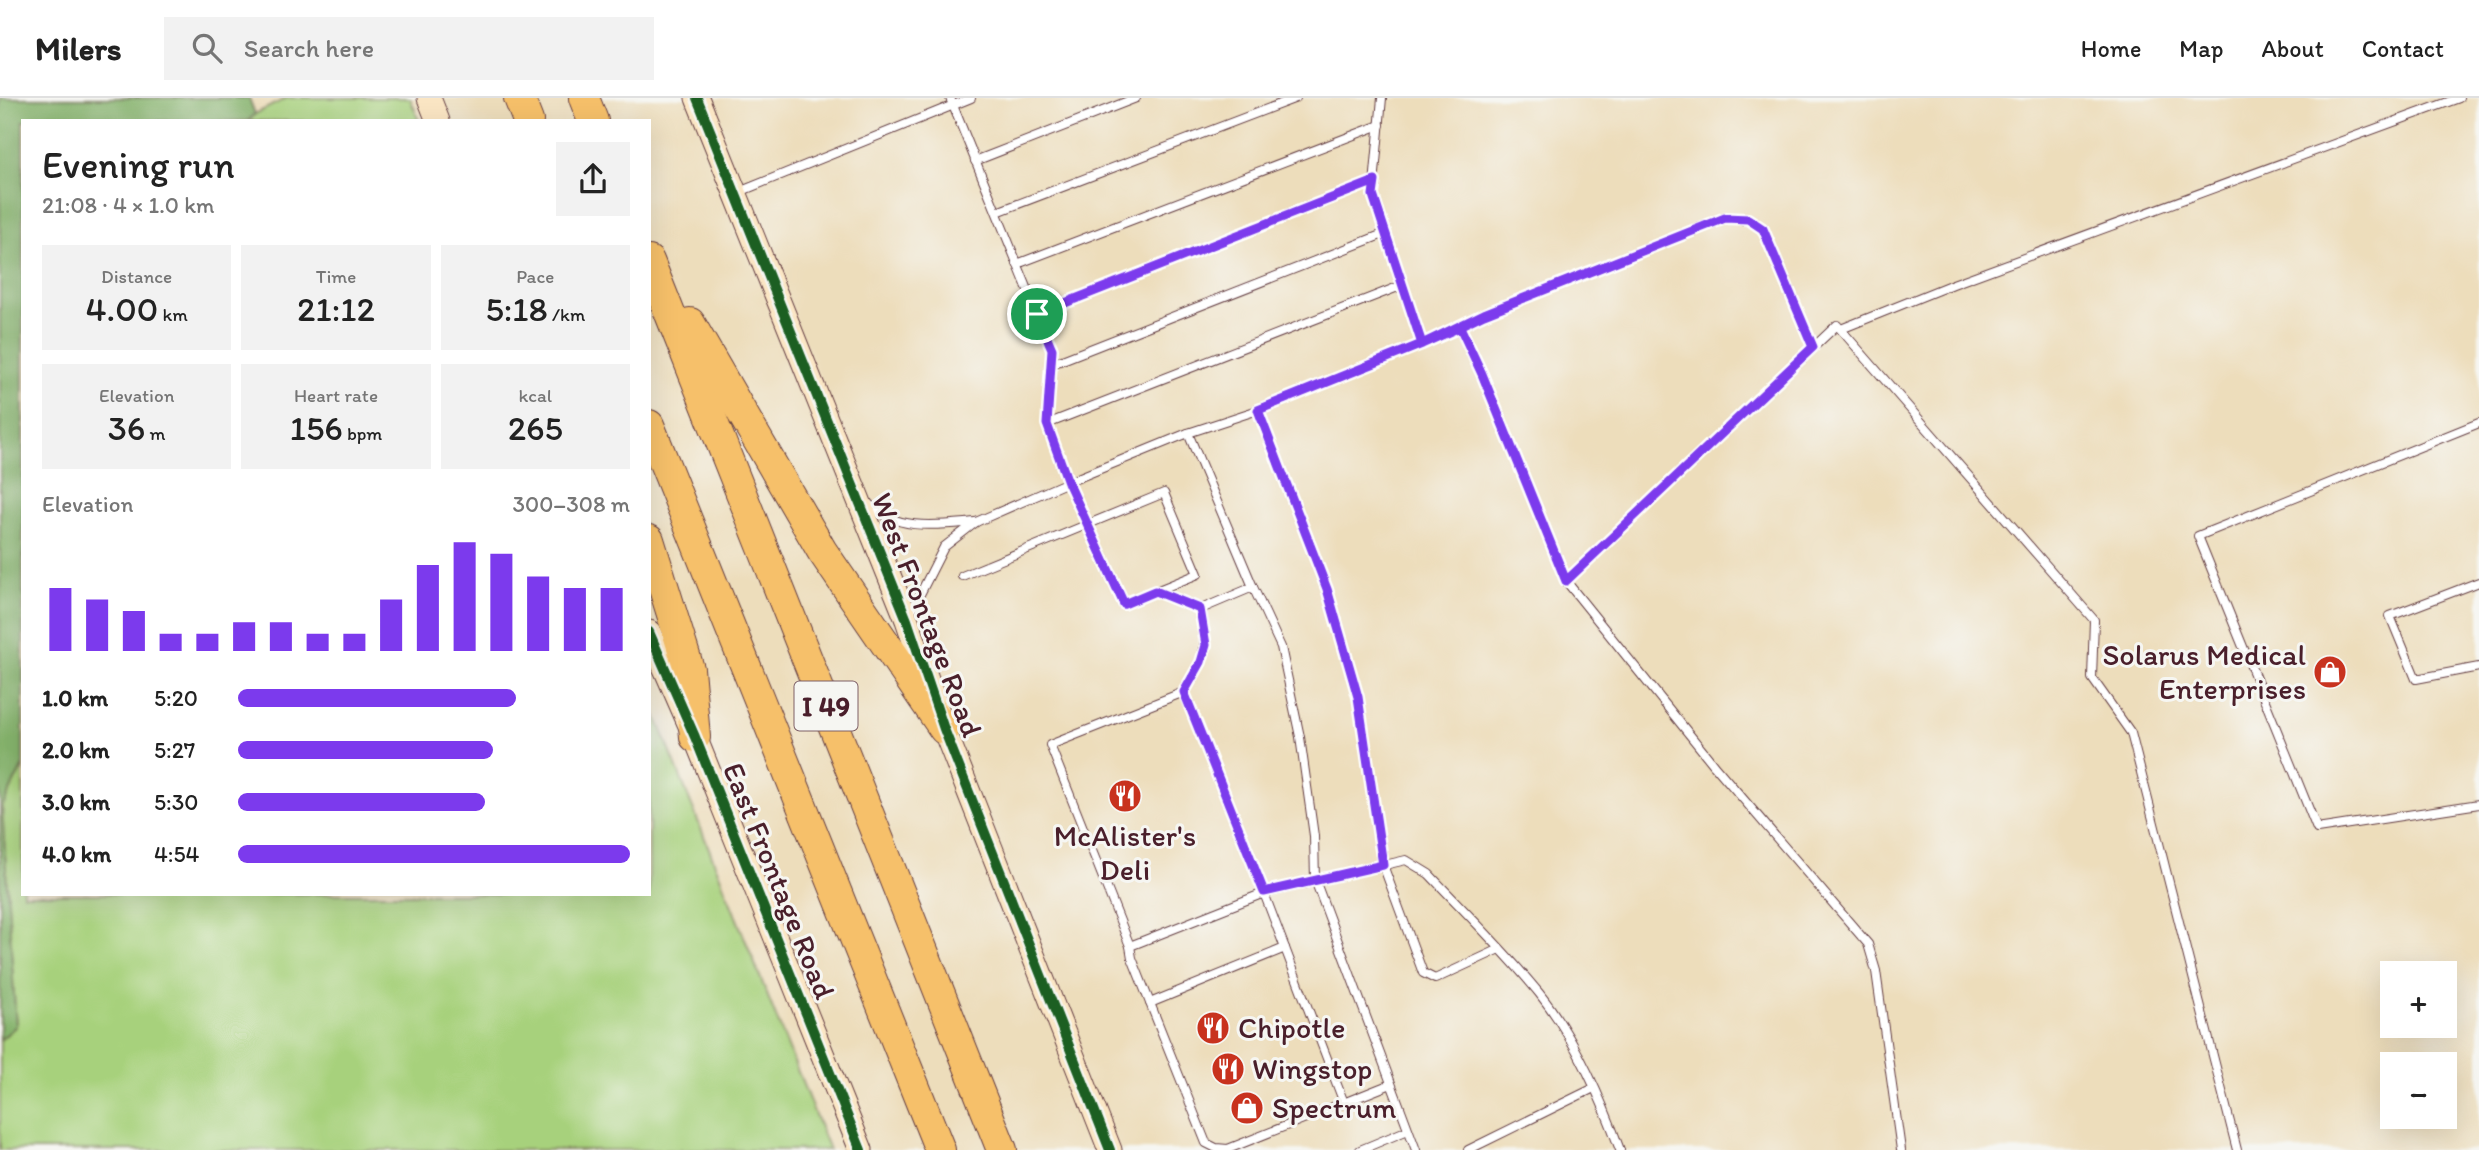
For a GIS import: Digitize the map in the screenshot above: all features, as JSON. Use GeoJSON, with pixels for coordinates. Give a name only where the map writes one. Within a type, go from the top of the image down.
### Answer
{"type":"FeatureCollection","features":[{"type":"Feature","properties":{"kind":"highway"},"geometry":{"type":"LineString","coordinates":[[519,98],[527,119]]}},
{"type":"Feature","properties":{"kind":"highway"},"geometry":{"type":"LineString","coordinates":[[584,98],[592,119]]}},
{"type":"Feature","properties":{"kind":"highway"},"geometry":{"type":"LineString","coordinates":[[651,263],[690,323],[822,551],[944,729]]}},
{"type":"Feature","properties":{"kind":"highway","name":"I 49"},"geometry":{"type":"LineString","coordinates":[[651,265],[1002,1150]]}},
{"type":"Feature","properties":{"kind":"highway","name":"I 49"},"geometry":{"type":"LineString","coordinates":[[651,430],[940,1150]]}},
{"type":"Feature","properties":{"kind":"highway"},"geometry":{"type":"LineString","coordinates":[[651,547],[688,669],[695,737]]}},
{"type":"Feature","properties":{"kind":"street"},"geometry":{"type":"LineString","coordinates":[[429,98],[437,119]]}},
{"type":"Feature","properties":{"kind":"street","name":"West Frontage Road"},"geometry":{"type":"LineString","coordinates":[[697,98],[907,620],[944,729],[1110,1150]]}},
{"type":"Feature","properties":{"kind":"street","name":"East Frontage Road"},"geometry":{"type":"LineString","coordinates":[[651,637],[695,737],[861,1150]]}},
{"type":"Feature","properties":{"kind":"lane"},"geometry":{"type":"LineString","coordinates":[[736,193],[951,101],[971,98]]}},
{"type":"Feature","properties":{"kind":"lane"},"geometry":{"type":"LineString","coordinates":[[975,161],[1136,98]]}},
{"type":"Feature","properties":{"kind":"lane"},"geometry":{"type":"LineString","coordinates":[[996,212],[1296,98]]}},
{"type":"Feature","properties":{"kind":"lane"},"geometry":{"type":"LineString","coordinates":[[1382,98],[1373,195],[1422,344]]}},
{"type":"Feature","properties":{"kind":"lane"},"geometry":{"type":"LineString","coordinates":[[1841,329],[1953,284],[2459,98]]}},
{"type":"Feature","properties":{"kind":"lane"},"geometry":{"type":"LineString","coordinates":[[951,101],[1052,349],[1047,424],[1068,482],[1087,523],[1124,604],[1198,574],[1164,493],[1087,523],[962,576]]}},
{"type":"Feature","properties":{"kind":"lane"},"geometry":{"type":"LineString","coordinates":[[1017,264],[1380,125]]}},
{"type":"Feature","properties":{"kind":"lane"},"geometry":{"type":"LineString","coordinates":[[1037,314],[1375,181]]}},
{"type":"Feature","properties":{"kind":"lane"},"geometry":{"type":"LineString","coordinates":[[907,620],[944,547],[976,522],[1188,433],[1258,410],[1422,344],[1484,314],[1725,218],[1748,219],[1763,229],[1813,347]]}},
{"type":"Feature","properties":{"kind":"lane"},"geometry":{"type":"LineString","coordinates":[[1052,364],[1386,233]]}},
{"type":"Feature","properties":{"kind":"lane"},"geometry":{"type":"LineString","coordinates":[[1047,424],[1403,285]]}},
{"type":"Feature","properties":{"kind":"lane"},"geometry":{"type":"LineString","coordinates":[[1566,581],[1837,325],[2094,620],[2092,678],[2131,733],[2236,1150]]}},
{"type":"Feature","properties":{"kind":"lane"},"geometry":{"type":"LineString","coordinates":[[1460,327],[1482,374],[1566,581],[1714,765],[1868,944],[1876,971],[1901,1150]]}},
{"type":"Feature","properties":{"kind":"lane"},"geometry":{"type":"LineString","coordinates":[[1258,410],[1327,589],[1358,697],[1383,865],[1423,973],[1435,979],[1500,949]]}},
{"type":"Feature","properties":{"kind":"lane"},"geometry":{"type":"LineString","coordinates":[[2479,423],[2197,536],[2317,829],[2479,804]]}},
{"type":"Feature","properties":{"kind":"lane"},"geometry":{"type":"LineString","coordinates":[[1188,433],[1281,647],[1300,737],[1314,835],[1315,880],[1416,1150]]}},
{"type":"Feature","properties":{"kind":"lane"},"geometry":{"type":"LineString","coordinates":[[851,486],[877,511],[908,525],[976,522]]}},
{"type":"Feature","properties":{"kind":"lane"},"geometry":{"type":"LineString","coordinates":[[2479,582],[2390,616],[2416,679],[2479,667]]}},
{"type":"Feature","properties":{"kind":"lane"},"geometry":{"type":"LineString","coordinates":[[1155,591],[1200,609],[1253,587]]}},
{"type":"Feature","properties":{"kind":"lane"},"geometry":{"type":"LineString","coordinates":[[1200,609],[1206,645],[1201,662],[1184,692],[1050,745],[1206,1143],[1227,1149],[1391,1084]]}},
{"type":"Feature","properties":{"kind":"lane"},"geometry":{"type":"LineString","coordinates":[[1184,692],[1344,1103]]}},
{"type":"Feature","properties":{"kind":"lane"},"geometry":{"type":"LineString","coordinates":[[1130,946],[1264,892],[1406,860],[1429,874],[1539,993],[1574,1047],[1620,1150]]}},
{"type":"Feature","properties":{"kind":"lane"},"geometry":{"type":"LineString","coordinates":[[1150,1003],[1285,948]]}},
{"type":"Feature","properties":{"kind":"lane"},"geometry":{"type":"LineString","coordinates":[[1468,1150],[1594,1088]]}},
{"type":"Feature","properties":{"kind":"lane"},"geometry":{"type":"LineString","coordinates":[[1360,1150],[1408,1130]]}},
{"type":"Feature","properties":{"kind":"green space"},"geometry":{"type":"Polygon","coordinates":[[[0,98],[249,98],[255,114],[250,119],[21,119],[21,769],[2,807],[16,1026],[0,1040],[0,98]]]}},
{"type":"Feature","properties":{"kind":"green space"},"geometry":{"type":"Polygon","coordinates":[[[287,98],[410,98],[418,119],[250,119],[287,98]]]}},
{"type":"Feature","properties":{"kind":"green space"},"geometry":{"type":"Polygon","coordinates":[[[651,703],[829,1150],[0,1150],[0,1040],[16,1026],[2,807],[21,769],[21,896],[651,896],[651,703]]]}},
{"type":"Feature","properties":{"kind":"cycle path"},"geometry":{"type":"LineString","coordinates":[[697,98],[907,620],[944,729],[1110,1150]]}},
{"type":"Feature","properties":{"kind":"cycle path"},"geometry":{"type":"LineString","coordinates":[[651,637],[695,737],[861,1150]]}},
{"type":"Feature","properties":{"kind":"place","name":"Solarus Medical Enterprises"},"geometry":{"type":"Point","coordinates":[2330,672]}},
{"type":"Feature","properties":{"kind":"place","name":"McAlister's Deli"},"geometry":{"type":"Point","coordinates":[1125,796]}},
{"type":"Feature","properties":{"kind":"place","name":"Chipotle"},"geometry":{"type":"Point","coordinates":[1213,1028]}},
{"type":"Feature","properties":{"kind":"place","name":"Wingstop"},"geometry":{"type":"Point","coordinates":[1228,1069]}},
{"type":"Feature","properties":{"kind":"place","name":"Spectrum"},"geometry":{"type":"Point","coordinates":[1247,1108]}},
{"type":"Feature","properties":{"kind":"route"},"geometry":{"type":"LineString","coordinates":[[1037,314],[1052,349],[1047,424],[1068,482],[1124,604],[1155,591],[1200,609],[1206,645],[1201,662],[1184,692],[1264,892],[1383,865],[1358,697],[1327,589],[1258,410],[1422,344],[1484,314],[1725,218],[1748,219],[1763,229],[1813,347],[1566,581],[1525,486],[1482,374],[1460,327],[1422,344],[1373,195],[1375,181],[1037,314]]}}]}
